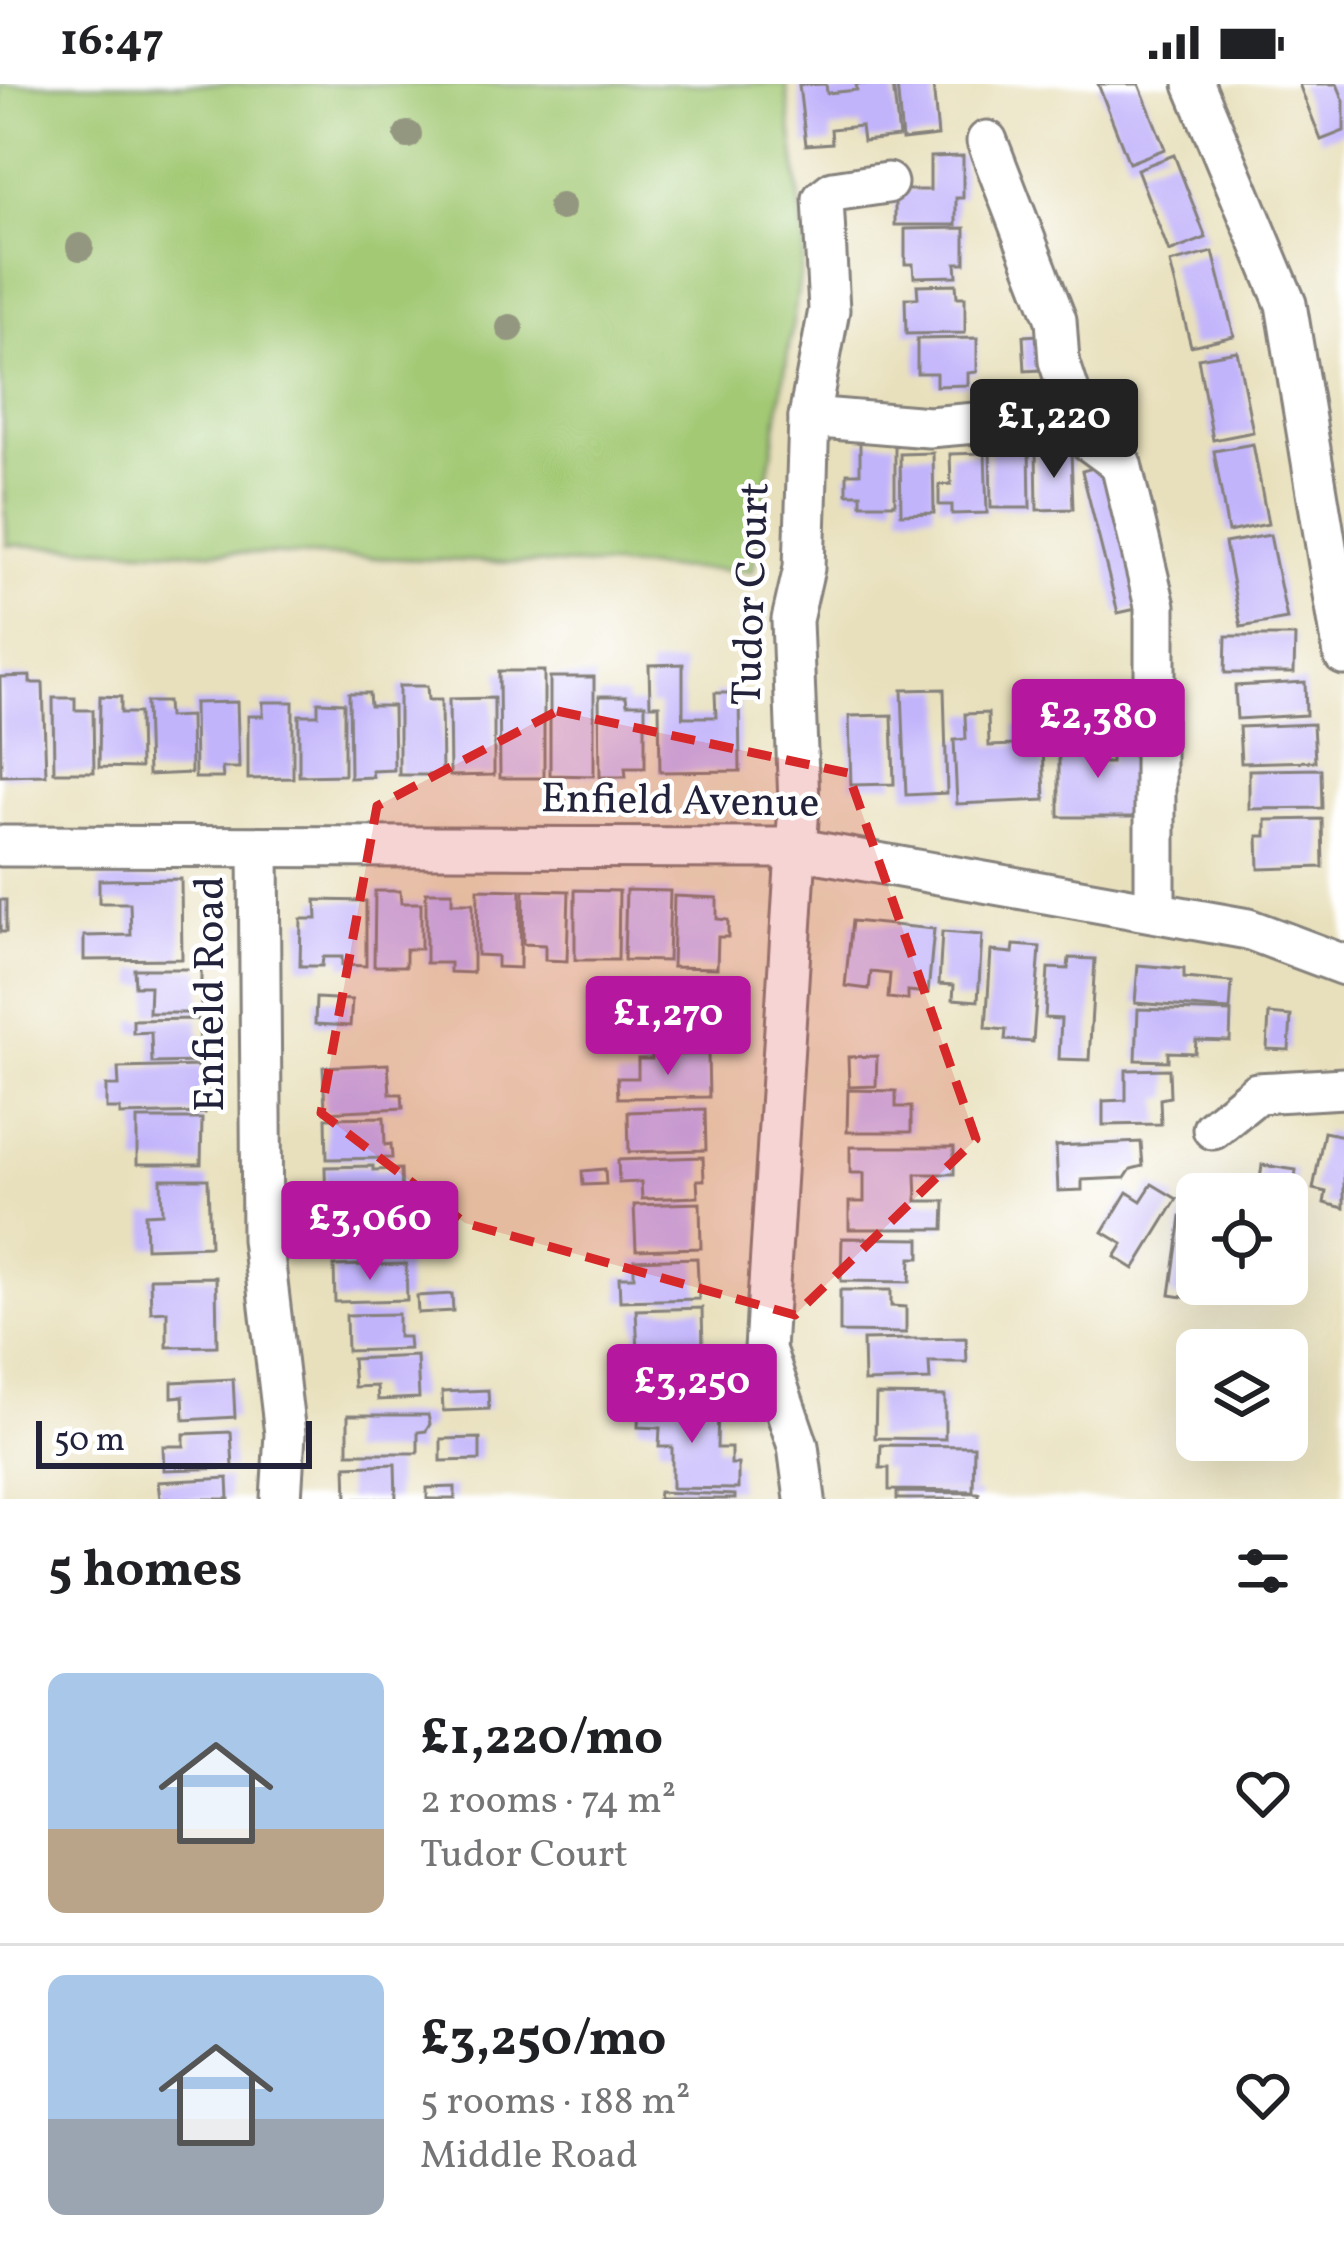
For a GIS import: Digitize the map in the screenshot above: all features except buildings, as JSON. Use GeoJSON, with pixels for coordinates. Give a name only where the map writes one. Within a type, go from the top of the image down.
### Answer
{"type":"FeatureCollection","features":[{"type":"Feature","properties":{"kind":"street"},"geometry":{"type":"LineString","coordinates":[[1194,84],[1286,304],[1344,655]]}},
{"type":"Feature","properties":{"kind":"street"},"geometry":{"type":"LineString","coordinates":[[987,141],[1056,320],[1059,361],[1084,437],[1121,464],[1155,606],[1155,911]]}},
{"type":"Feature","properties":{"kind":"street","name":"Tudor Court"},"geometry":{"type":"LineString","coordinates":[[805,1499],[798,1446],[765,1349],[799,804],[791,648],[807,536],[809,417],[829,310],[823,200],[833,190],[887,183]]}},
{"type":"Feature","properties":{"kind":"street"},"geometry":{"type":"LineString","coordinates":[[809,417],[928,427],[1023,419]]}},
{"type":"Feature","properties":{"kind":"street","name":"Enfield Avenue"},"geometry":{"type":"LineString","coordinates":[[0,846],[794,848],[1248,928],[1344,965]]}},
{"type":"Feature","properties":{"kind":"street","name":"Enfield Road"},"geometry":{"type":"LineString","coordinates":[[259,847],[262,1239],[285,1434],[281,1499]]}},
{"type":"Feature","properties":{"kind":"street"},"geometry":{"type":"LineString","coordinates":[[1213,1129],[1257,1094],[1344,1088]]}},
{"type":"Feature","properties":{"kind":"highlighted area"},"geometry":{"type":"Polygon","coordinates":[[[557,711],[848,773],[976,1139],[795,1315],[465,1223],[321,1113],[377,806],[557,711]]]}},
{"type":"Feature","properties":{"kind":"green space"},"geometry":{"type":"Polygon","coordinates":[[[0,84],[786,84],[805,246],[753,571],[7,545],[0,364],[0,84]]]}}]}
